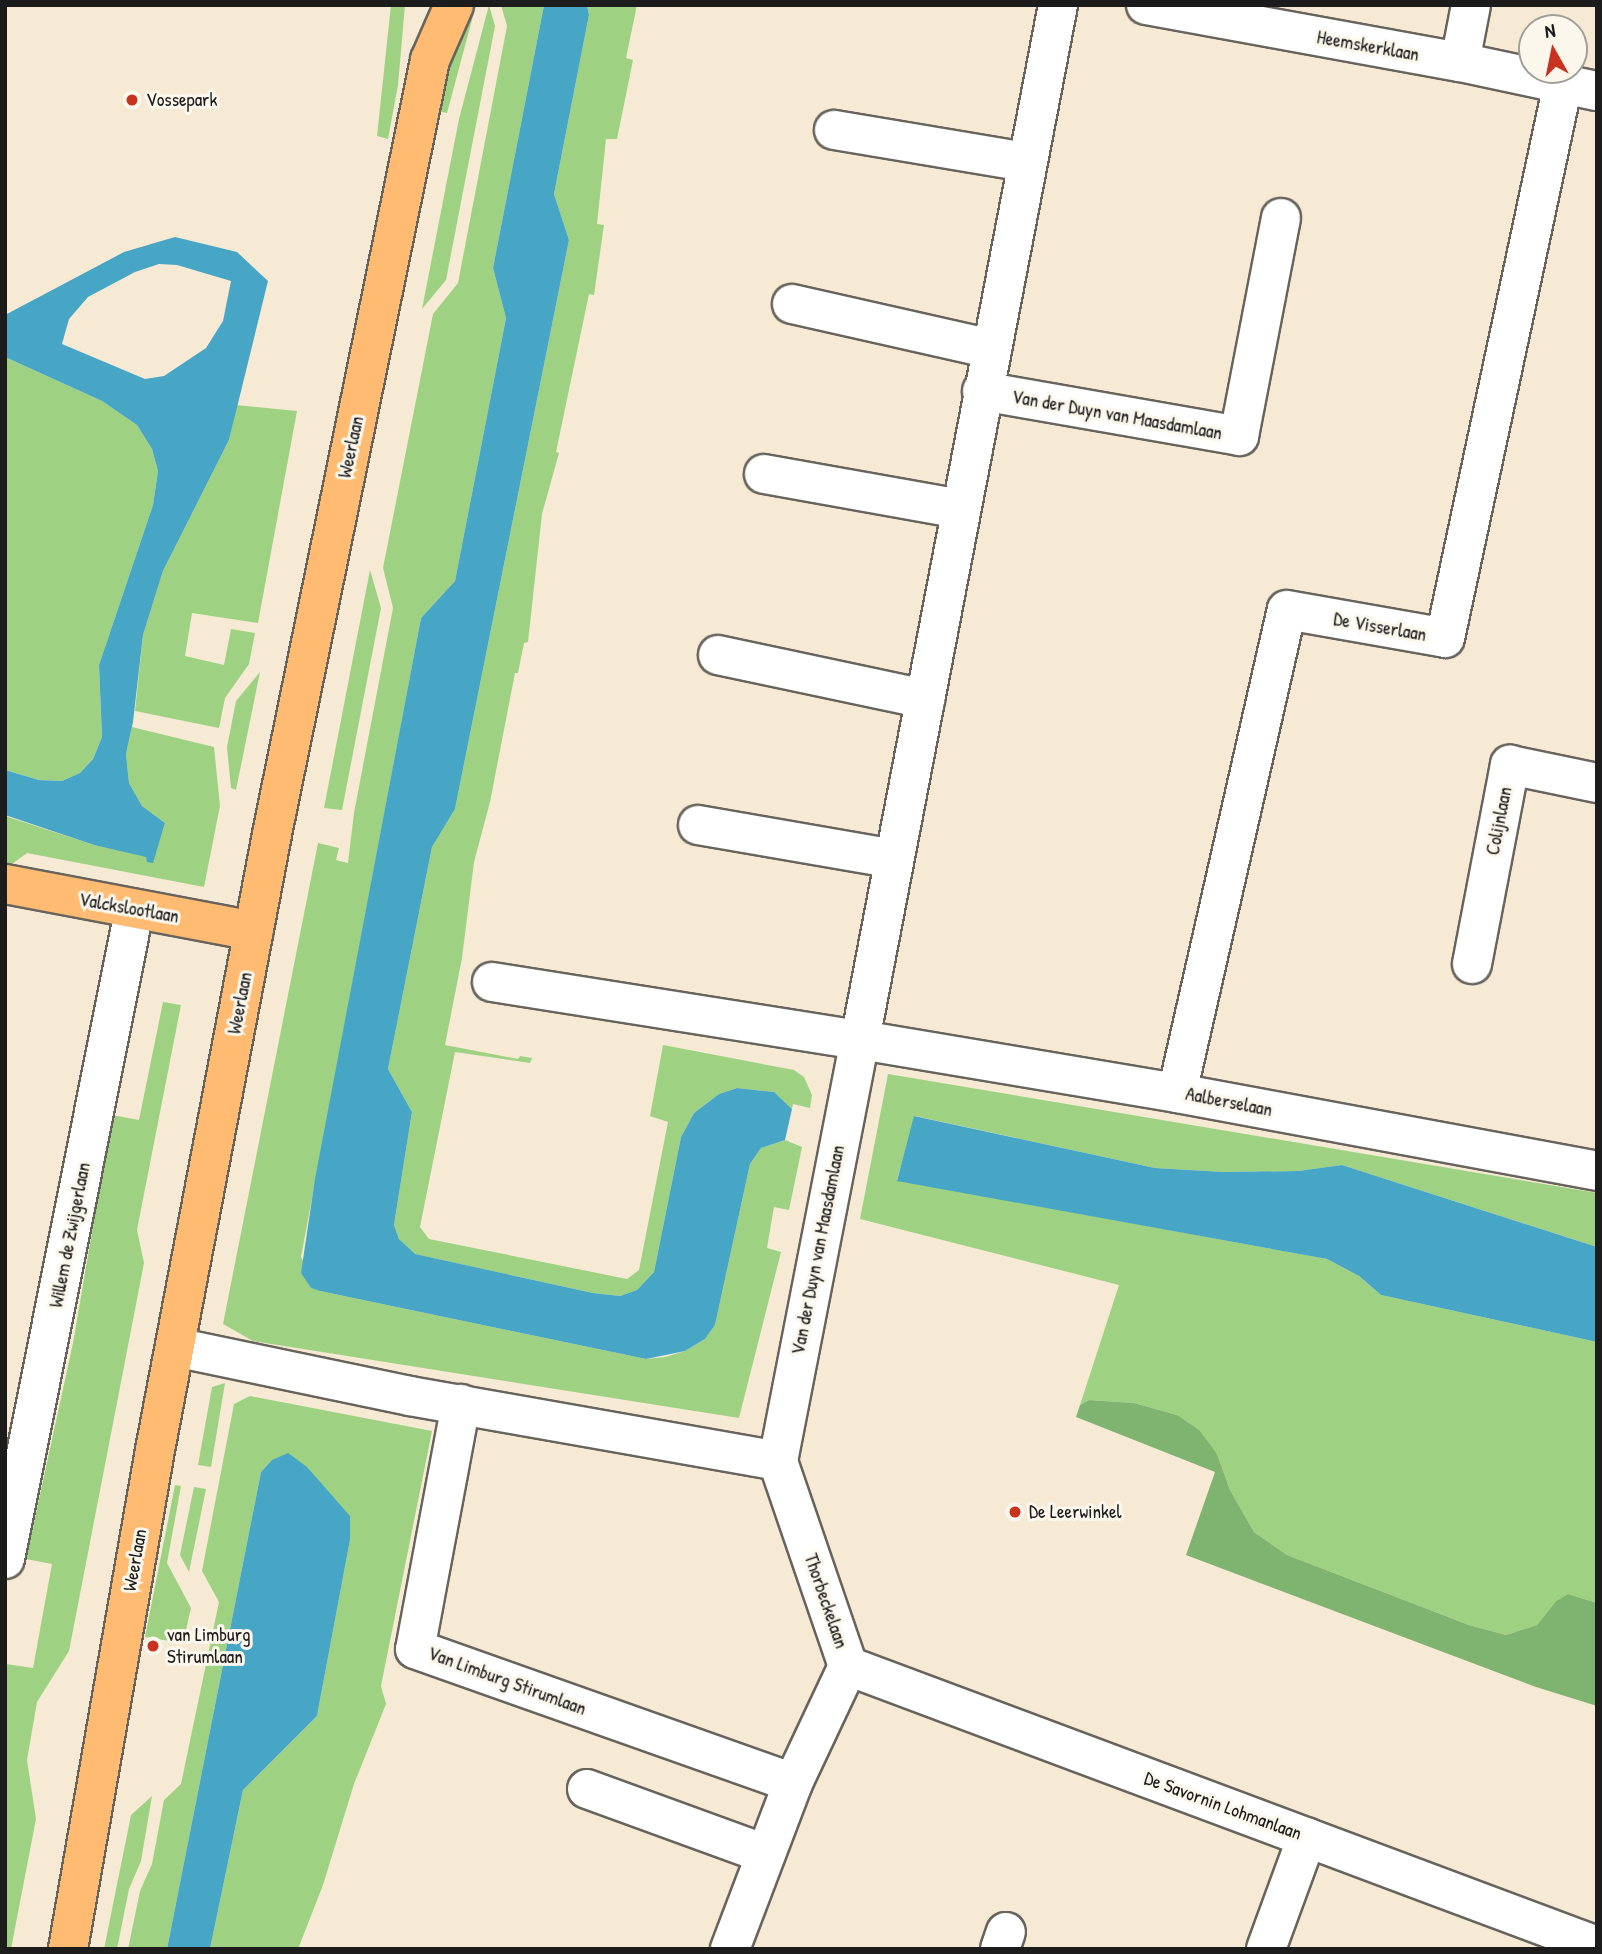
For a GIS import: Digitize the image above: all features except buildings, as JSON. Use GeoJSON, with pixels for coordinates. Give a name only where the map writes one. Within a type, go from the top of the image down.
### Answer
{"type":"FeatureCollection","features":[{"type":"Feature","properties":{"kind":"main road","name":"Weerlaan"},"geometry":{"type":"LineString","coordinates":[[427,5],[430,61]]}},
{"type":"Feature","properties":{"kind":"main road","name":"Weerlaan"},"geometry":{"type":"LineString","coordinates":[[68,1949],[175,1347],[254,931],[430,61],[454,5]]}},
{"type":"Feature","properties":{"kind":"main road","name":"Valckslootlaan"},"geometry":{"type":"LineString","coordinates":[[5,884],[134,911],[254,931]]}},
{"type":"Feature","properties":{"kind":"street","name":"Van der Duyn van Maasdamlaan"},"geometry":{"type":"LineString","coordinates":[[778,1461],[1058,5]]}},
{"type":"Feature","properties":{"kind":"street","name":"Heemskerklaan"},"geometry":{"type":"LineString","coordinates":[[1146,5],[1279,18],[1580,88]]}},
{"type":"Feature","properties":{"kind":"street"},"geometry":{"type":"LineString","coordinates":[[1460,62],[1471,5]]}},
{"type":"Feature","properties":{"kind":"street","name":"De Visserlaan"},"geometry":{"type":"LineString","coordinates":[[1177,1093],[1287,610],[1445,638],[1580,88]]}},
{"type":"Feature","properties":{"kind":"street"},"geometry":{"type":"LineString","coordinates":[[834,130],[1026,162]]}},
{"type":"Feature","properties":{"kind":"street","name":"Van der Duyn van Maasdamlaan"},"geometry":{"type":"LineString","coordinates":[[982,391],[1239,436],[1281,218]]}},
{"type":"Feature","properties":{"kind":"street"},"geometry":{"type":"LineString","coordinates":[[792,304],[992,349]]}},
{"type":"Feature","properties":{"kind":"street"},"geometry":{"type":"LineString","coordinates":[[764,474],[960,509]]}},
{"type":"Feature","properties":{"kind":"street"},"geometry":{"type":"LineString","coordinates":[[718,654],[925,699]]}},
{"type":"Feature","properties":{"kind":"street","name":"Colijnlaan"},"geometry":{"type":"LineString","coordinates":[[1472,964],[1510,765],[1597,783]]}},
{"type":"Feature","properties":{"kind":"street"},"geometry":{"type":"LineString","coordinates":[[698,825],[894,859]]}},
{"type":"Feature","properties":{"kind":"street","name":"Willem de Zwijgerlaan"},"geometry":{"type":"LineString","coordinates":[[5,1559],[134,911]]}},
{"type":"Feature","properties":{"kind":"street"},"geometry":{"type":"LineString","coordinates":[[492,982],[860,1040]]}},
{"type":"Feature","properties":{"kind":"street","name":"Aalberselaan"},"geometry":{"type":"LineString","coordinates":[[860,1040],[1177,1093],[1597,1171]]}},
{"type":"Feature","properties":{"kind":"street"},"geometry":{"type":"LineString","coordinates":[[175,1347],[460,1405],[778,1461]]}},
{"type":"Feature","properties":{"kind":"street","name":"Van Limburg Stirumlaan"},"geometry":{"type":"LineString","coordinates":[[460,1405],[415,1648],[793,1783]]}},
{"type":"Feature","properties":{"kind":"street","name":"Thorbeckelaan"},"geometry":{"type":"LineString","coordinates":[[730,1949],[793,1783],[848,1666],[778,1461]]}},
{"type":"Feature","properties":{"kind":"street","name":"De Savornin Lohmanlaan"},"geometry":{"type":"LineString","coordinates":[[848,1666],[1597,1946]]}},
{"type":"Feature","properties":{"kind":"street"},"geometry":{"type":"LineString","coordinates":[[587,1789],[766,1854]]}},
{"type":"Feature","properties":{"kind":"street"},"geometry":{"type":"LineString","coordinates":[[1266,1949],[1307,1837]]}},
{"type":"Feature","properties":{"kind":"green space"},"geometry":{"type":"Polygon","coordinates":[[[391,5],[405,5],[398,85],[388,139],[377,136],[391,5]]]}},
{"type":"Feature","properties":{"kind":"green space"},"geometry":{"type":"Polygon","coordinates":[[[464,5],[476,5],[447,113],[437,111],[464,5]]]}},
{"type":"Feature","properties":{"kind":"green space"},"geometry":{"type":"Polygon","coordinates":[[[489,5],[495,26],[446,280],[422,309],[459,119],[489,5]]]}},
{"type":"Feature","properties":{"kind":"green space"},"geometry":{"type":"Polygon","coordinates":[[[501,5],[544,5],[493,268],[506,318],[455,581],[421,618],[301,1257],[320,1291],[646,1359],[665,1357],[685,1351],[705,1339],[715,1325],[750,1164],[761,1148],[785,1140],[802,1147],[789,1210],[774,1207],[767,1248],[781,1252],[739,1418],[253,1341],[223,1324],[318,843],[339,848],[336,860],[348,863],[354,813],[393,608],[383,568],[433,314],[458,283],[507,26],[501,5]]]}},
{"type":"Feature","properties":{"kind":"green space"},"geometry":{"type":"Polygon","coordinates":[[[587,5],[637,5],[626,58],[633,60],[617,139],[606,139],[597,224],[604,225],[594,295],[589,294],[556,452],[559,453],[542,514],[528,642],[524,643],[518,673],[515,673],[490,802],[474,862],[462,958],[445,1045],[518,1059],[520,1056],[532,1058],[530,1063],[455,1052],[420,1227],[429,1239],[627,1279],[639,1270],[668,1122],[650,1116],[663,1045],[794,1070],[804,1077],[812,1095],[810,1108],[793,1104],[792,1109],[774,1092],[737,1088],[719,1094],[694,1113],[681,1137],[654,1272],[637,1290],[620,1296],[593,1293],[414,1254],[399,1239],[394,1225],[412,1112],[388,1069],[432,847],[455,809],[569,240],[554,194],[589,15],[587,5]]]}},
{"type":"Feature","properties":{"kind":"green space"},"geometry":{"type":"Polygon","coordinates":[[[5,357],[102,401],[137,425],[152,449],[158,471],[153,505],[99,665],[102,737],[93,759],[80,773],[62,781],[39,780],[5,770],[5,357]]]}},
{"type":"Feature","properties":{"kind":"green space"},"geometry":{"type":"Polygon","coordinates":[[[237,405],[297,411],[258,623],[192,613],[185,656],[224,665],[231,629],[255,633],[249,664],[225,698],[219,728],[135,711],[143,635],[163,571],[229,440],[237,405]]]}},
{"type":"Feature","properties":{"kind":"green space"},"geometry":{"type":"Polygon","coordinates":[[[370,570],[381,608],[342,810],[324,808],[370,570]]]}},
{"type":"Feature","properties":{"kind":"green space"},"geometry":{"type":"Polygon","coordinates":[[[260,672],[236,790],[231,788],[227,747],[236,701],[260,672]]]}},
{"type":"Feature","properties":{"kind":"green space"},"geometry":{"type":"Polygon","coordinates":[[[132,727],[214,747],[220,806],[204,887],[27,853],[12,864],[5,863],[5,816],[94,845],[154,858],[165,823],[142,806],[129,783],[126,754],[132,727]]]}},
{"type":"Feature","properties":{"kind":"green space"},"geometry":{"type":"Polygon","coordinates":[[[163,1002],[181,1005],[137,1230],[144,1263],[69,1651],[37,1702],[27,1760],[36,1819],[11,1949],[5,1949],[5,1669],[6,1664],[33,1668],[52,1564],[26,1559],[73,1343],[112,1115],[139,1120],[163,1002]]]}},
{"type":"Feature","properties":{"kind":"green space"},"geometry":{"type":"Polygon","coordinates":[[[888,1074],[1597,1193],[1597,1247],[1342,1165],[1298,1171],[1224,1172],[1155,1168],[915,1116],[897,1180],[1327,1259],[1359,1276],[1381,1295],[1597,1342],[1597,1603],[1568,1594],[1556,1601],[1537,1625],[1506,1635],[1469,1625],[1287,1555],[1254,1532],[1230,1490],[1217,1454],[1177,1415],[1134,1403],[1089,1400],[1080,1405],[1119,1285],[860,1219],[888,1074]]]}},
{"type":"Feature","properties":{"kind":"green space"},"geometry":{"type":"Polygon","coordinates":[[[225,1383],[211,1467],[198,1465],[212,1387],[225,1383]]]}},
{"type":"Feature","properties":{"kind":"green space"},"geometry":{"type":"Polygon","coordinates":[[[250,1396],[432,1431],[381,1686],[386,1704],[354,1784],[323,1885],[298,1949],[210,1949],[243,1790],[317,1716],[350,1540],[350,1516],[272,1460],[261,1472],[167,1949],[128,1949],[140,1891],[152,1864],[164,1800],[181,1784],[219,1602],[202,1571],[234,1404],[250,1396]]]}},
{"type":"Feature","properties":{"kind":"green space"},"geometry":{"type":"Polygon","coordinates":[[[1089,1400],[1134,1403],[1177,1415],[1199,1430],[1217,1454],[1230,1490],[1254,1532],[1287,1555],[1469,1625],[1506,1635],[1537,1625],[1556,1601],[1568,1594],[1597,1603],[1597,1706],[1536,1687],[1186,1555],[1215,1472],[1076,1417],[1080,1405],[1089,1400]]]}},
{"type":"Feature","properties":{"kind":"green space"},"geometry":{"type":"Polygon","coordinates":[[[175,1485],[181,1486],[167,1563],[191,1608],[183,1643],[145,1637],[175,1485]]]}},
{"type":"Feature","properties":{"kind":"green space"},"geometry":{"type":"Polygon","coordinates":[[[194,1487],[206,1489],[189,1572],[180,1555],[194,1487]]]}},
{"type":"Feature","properties":{"kind":"green space"},"geometry":{"type":"Polygon","coordinates":[[[152,1796],[141,1861],[129,1889],[117,1949],[104,1949],[131,1815],[152,1796]]]}},
{"type":"Feature","properties":{"kind":"water"},"geometry":{"type":"Polygon","coordinates":[[[544,5],[587,5],[589,15],[554,194],[569,240],[455,809],[432,847],[388,1069],[412,1112],[394,1225],[399,1239],[415,1254],[593,1293],[620,1296],[637,1290],[654,1272],[681,1137],[694,1113],[719,1094],[737,1088],[774,1092],[792,1109],[785,1140],[761,1148],[750,1164],[715,1325],[705,1339],[685,1351],[646,1359],[320,1291],[311,1288],[301,1273],[315,1179],[421,618],[455,581],[506,318],[493,268],[544,5]]]}},
{"type":"Feature","properties":{"kind":"water"},"geometry":{"type":"Polygon","coordinates":[[[175,237],[237,252],[268,281],[229,440],[163,571],[143,635],[133,722],[126,754],[129,783],[142,806],[165,823],[153,863],[147,862],[146,857],[94,845],[5,815],[5,770],[39,780],[62,781],[80,773],[93,759],[102,737],[99,665],[153,505],[158,471],[152,449],[137,425],[102,401],[5,357],[5,315],[124,252],[175,237]],[[159,264],[135,272],[88,297],[69,319],[62,344],[145,379],[164,376],[206,348],[223,321],[231,281],[177,265],[159,264]]]}},
{"type":"Feature","properties":{"kind":"water"},"geometry":{"type":"Polygon","coordinates":[[[914,1116],[1155,1168],[1224,1172],[1298,1171],[1342,1165],[1597,1247],[1597,1342],[1381,1295],[1359,1276],[1327,1259],[897,1181],[914,1116]]]}},
{"type":"Feature","properties":{"kind":"water"},"geometry":{"type":"Polygon","coordinates":[[[288,1453],[307,1467],[350,1516],[350,1540],[317,1716],[243,1790],[210,1949],[167,1949],[261,1472],[272,1460],[288,1453]]]}},
{"type":"Feature","properties":{"kind":"place","name":"Vossepark"},"geometry":{"type":"Point","coordinates":[132,100]}},
{"type":"Feature","properties":{"kind":"place","name":"De Leerwinkel"},"geometry":{"type":"Point","coordinates":[1015,1512]}},
{"type":"Feature","properties":{"kind":"place","name":"van Limburg Stirumlaan"},"geometry":{"type":"Point","coordinates":[153,1646]}}]}
